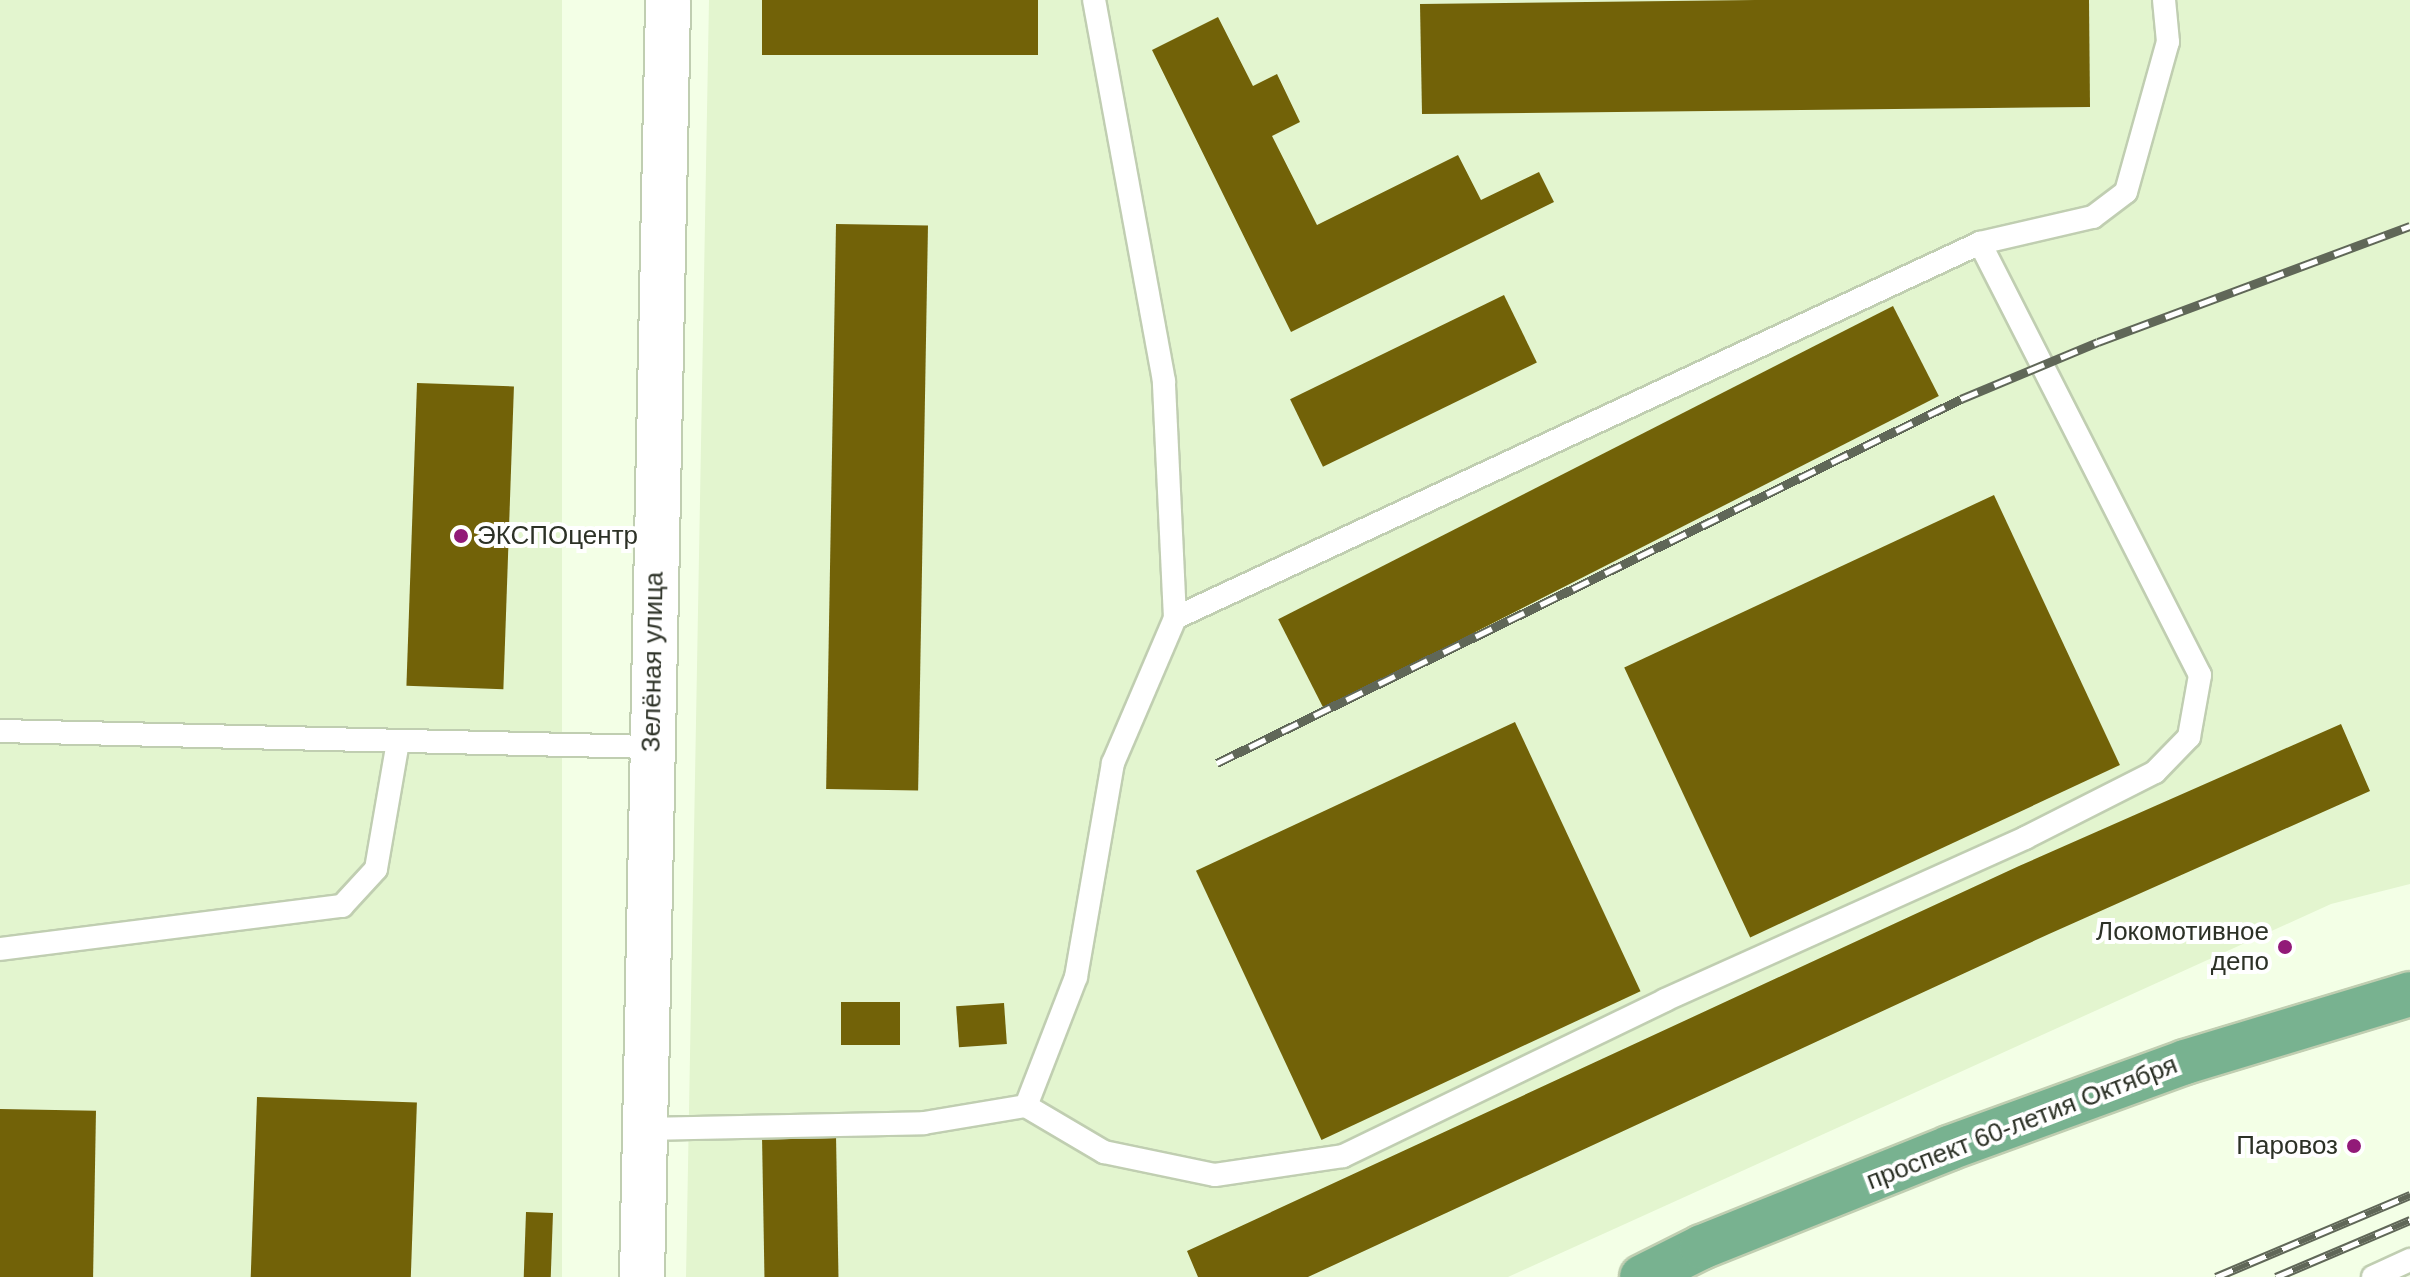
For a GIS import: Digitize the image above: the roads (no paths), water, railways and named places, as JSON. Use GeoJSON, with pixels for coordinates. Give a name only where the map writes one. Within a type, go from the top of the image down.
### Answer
{"type":"FeatureCollection","features":[{"type":"Feature","properties":{"kind":"highway","name":"проспект 60-летия Октября"},"geometry":{"type":"LineString","coordinates":[[1642,1277],[1702,1247],[1964,1143],[2185,1062],[2410,994]]}},
{"type":"Feature","properties":{"kind":"street","name":"Зелёная улица"},"geometry":{"type":"LineString","coordinates":[[642,1277],[668,0]]}},
{"type":"Feature","properties":{"kind":"lane"},"geometry":{"type":"LineString","coordinates":[[1026,1106],[1076,977],[1113,763],[1175,618],[1164,381],[1094,0]]}},
{"type":"Feature","properties":{"kind":"lane"},"geometry":{"type":"LineString","coordinates":[[1175,618],[1980,243],[2093,217],[2126,192],[2168,42],[2164,0]]}},
{"type":"Feature","properties":{"kind":"lane"},"geometry":{"type":"LineString","coordinates":[[645,1129],[924,1123],[1026,1106],[1104,1152],[1215,1175],[1343,1156],[1665,1000],[2025,838],[2155,772],[2189,737],[2200,675],[1980,243]]}},
{"type":"Feature","properties":{"kind":"lane"},"geometry":{"type":"LineString","coordinates":[[0,731],[651,747]]}},
{"type":"Feature","properties":{"kind":"lane"},"geometry":{"type":"LineString","coordinates":[[0,949],[342,906],[376,869],[398,741]]}},
{"type":"Feature","properties":{"kind":"lane"},"geometry":{"type":"LineString","coordinates":[[2373,1277],[2410,1260]]}},
{"type":"Feature","properties":{"kind":"railway"},"geometry":{"type":"LineString","coordinates":[[1217,763],[1961,399],[2098,342],[2410,226]]}},
{"type":"Feature","properties":{"kind":"railway"},"geometry":{"type":"LineString","coordinates":[[2216,1277],[2410,1195]]}},
{"type":"Feature","properties":{"kind":"railway"},"geometry":{"type":"LineString","coordinates":[[2276,1277],[2410,1220]]}},
{"type":"Feature","properties":{"kind":"place","name":"ЭКСПОцентр"},"geometry":{"type":"Point","coordinates":[461,536]}},
{"type":"Feature","properties":{"kind":"place","name":"Локомотивное депо"},"geometry":{"type":"Point","coordinates":[2285,947]}},
{"type":"Feature","properties":{"kind":"place","name":"Паровоз"},"geometry":{"type":"Point","coordinates":[2354,1146]}}]}
